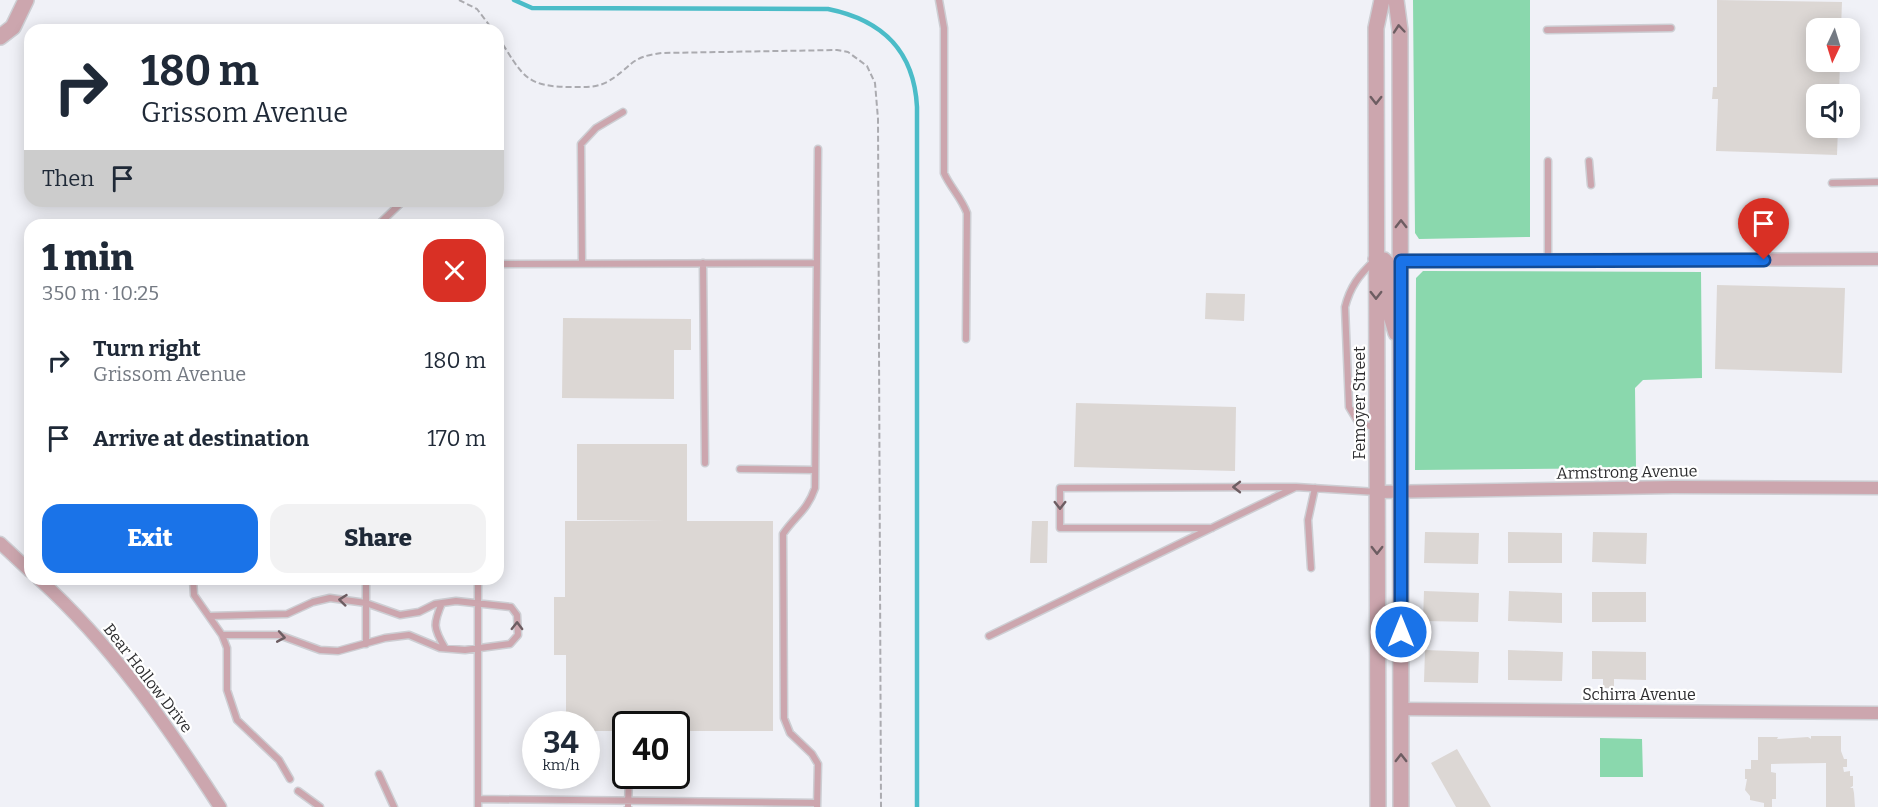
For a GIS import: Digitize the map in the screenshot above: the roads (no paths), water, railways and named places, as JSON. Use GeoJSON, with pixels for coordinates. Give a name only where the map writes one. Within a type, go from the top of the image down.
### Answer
{"type":"FeatureCollection","features":[{"type":"Feature","properties":{"kind":"street"},"geometry":{"type":"LineString","coordinates":[[0,37],[13,27],[26,0]]}},
{"type":"Feature","properties":{"kind":"street","name":"Femoyer Street"},"geometry":{"type":"LineString","coordinates":[[1378,807],[1376,28],[1383,0]]}},
{"type":"Feature","properties":{"kind":"street"},"geometry":{"type":"LineString","coordinates":[[1396,0],[1400,30],[1401,807]]}},
{"type":"Feature","properties":{"kind":"street"},"geometry":{"type":"LineString","coordinates":[[1376,259],[1384,260],[1389,264],[1389,309],[1401,347]]}},
{"type":"Feature","properties":{"kind":"street"},"geometry":{"type":"LineString","coordinates":[[1401,261],[1878,259]]}},
{"type":"Feature","properties":{"kind":"street","name":"Armstrong Avenue"},"geometry":{"type":"LineString","coordinates":[[1377,492],[1673,487],[1878,488]]}},
{"type":"Feature","properties":{"kind":"street"},"geometry":{"type":"LineString","coordinates":[[0,543],[24,565]]}},
{"type":"Feature","properties":{"kind":"street","name":"Bear Hollow Drive"},"geometry":{"type":"LineString","coordinates":[[45,585],[86,626],[131,679],[177,741],[219,807]]}},
{"type":"Feature","properties":{"kind":"street","name":"Schirra Avenue"},"geometry":{"type":"LineString","coordinates":[[1401,709],[1878,713]]}},
{"type":"Feature","properties":{"kind":"lane"},"geometry":{"type":"LineString","coordinates":[[939,0],[944,28],[944,173],[962,200],[967,213],[966,339]]}},
{"type":"Feature","properties":{"kind":"lane"},"geometry":{"type":"LineString","coordinates":[[1547,30],[1671,28]]}},
{"type":"Feature","properties":{"kind":"lane"},"geometry":{"type":"LineString","coordinates":[[582,264],[581,144],[596,128],[623,112]]}},
{"type":"Feature","properties":{"kind":"lane"},"geometry":{"type":"LineString","coordinates":[[478,799],[817,805],[818,764],[812,754],[790,733],[784,718],[783,534],[795,517],[809,507],[815,488],[815,263],[818,149]]}},
{"type":"Feature","properties":{"kind":"lane"},"geometry":{"type":"LineString","coordinates":[[1548,161],[1548,261]]}},
{"type":"Feature","properties":{"kind":"lane"},"geometry":{"type":"LineString","coordinates":[[1589,161],[1591,185]]}},
{"type":"Feature","properties":{"kind":"lane"},"geometry":{"type":"LineString","coordinates":[[1832,183],[1878,182]]}},
{"type":"Feature","properties":{"kind":"lane"},"geometry":{"type":"LineString","coordinates":[[384,219],[397,207]]}},
{"type":"Feature","properties":{"kind":"lane"},"geometry":{"type":"LineString","coordinates":[[1376,259],[1359,275],[1348,294],[1345,308],[1349,407],[1358,422],[1377,429]]}},
{"type":"Feature","properties":{"kind":"lane"},"geometry":{"type":"LineString","coordinates":[[703,263],[705,463]]}},
{"type":"Feature","properties":{"kind":"lane"},"geometry":{"type":"LineString","coordinates":[[504,264],[815,263]]}},
{"type":"Feature","properties":{"kind":"lane"},"geometry":{"type":"LineString","coordinates":[[740,469],[815,470]]}},
{"type":"Feature","properties":{"kind":"lane"},"geometry":{"type":"LineString","coordinates":[[1212,528],[1060,528],[1060,488],[1296,487],[1377,492]]}},
{"type":"Feature","properties":{"kind":"lane"},"geometry":{"type":"LineString","coordinates":[[989,636],[1296,487]]}},
{"type":"Feature","properties":{"kind":"lane"},"geometry":{"type":"LineString","coordinates":[[1311,568],[1308,520],[1315,488]]}},
{"type":"Feature","properties":{"kind":"lane"},"geometry":{"type":"LineString","coordinates":[[193,585],[194,595],[222,635],[227,648],[227,690],[237,720],[279,760],[290,779]]}},
{"type":"Feature","properties":{"kind":"lane"},"geometry":{"type":"LineString","coordinates":[[366,585],[366,644]]}},
{"type":"Feature","properties":{"kind":"lane"},"geometry":{"type":"LineString","coordinates":[[477,585],[478,807]]}},
{"type":"Feature","properties":{"kind":"lane"},"geometry":{"type":"LineString","coordinates":[[210,616],[288,614],[313,602],[330,598],[366,603],[400,615],[442,603],[478,602],[511,607],[517,615],[518,635],[510,644],[477,649],[445,648],[409,635],[338,651],[320,650],[279,635],[222,635]]}},
{"type":"Feature","properties":{"kind":"lane"},"geometry":{"type":"LineString","coordinates":[[442,603],[435,619],[435,630],[445,648]]}},
{"type":"Feature","properties":{"kind":"lane"},"geometry":{"type":"LineString","coordinates":[[380,774],[394,807]]}},
{"type":"Feature","properties":{"kind":"lane"},"geometry":{"type":"LineString","coordinates":[[298,791],[321,807]]}},
{"type":"Feature","properties":{"kind":"waterway"},"geometry":{"type":"LineString","coordinates":[[514,0],[532,8],[828,9],[847,14],[879,30],[902,54],[915,87],[917,107],[917,807]]}}]}
